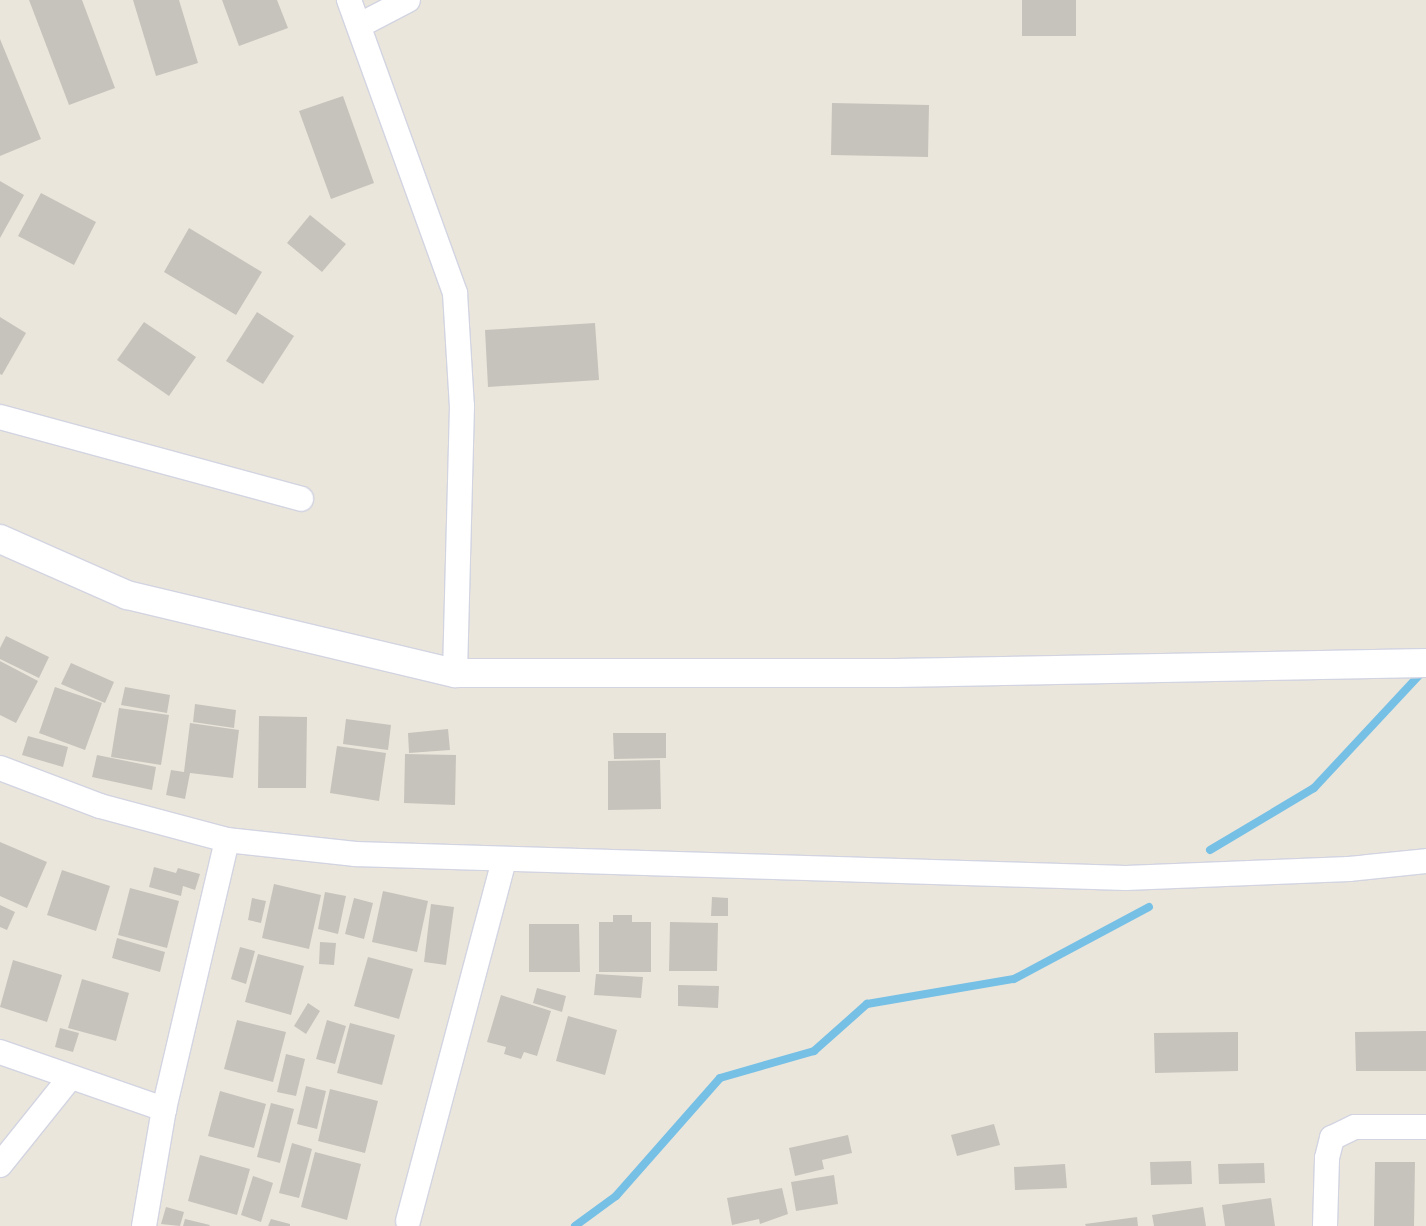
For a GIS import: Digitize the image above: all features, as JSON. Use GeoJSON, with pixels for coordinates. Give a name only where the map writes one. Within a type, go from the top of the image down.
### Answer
{"type":"FeatureCollection","features":[{"type":"Feature","properties":{"kind":"street"},"geometry":{"type":"LineString","coordinates":[[349,0],[360,25],[454,293],[462,406],[455,673]]}},
{"type":"Feature","properties":{"kind":"street"},"geometry":{"type":"LineString","coordinates":[[360,25],[408,0]]}},
{"type":"Feature","properties":{"kind":"street"},"geometry":{"type":"LineString","coordinates":[[0,417],[301,499]]}},
{"type":"Feature","properties":{"kind":"street"},"geometry":{"type":"LineString","coordinates":[[0,539],[127,595],[455,673],[895,672],[1426,663]]}},
{"type":"Feature","properties":{"kind":"street"},"geometry":{"type":"LineString","coordinates":[[0,768],[100,806],[227,840],[355,854],[1126,878],[1349,869],[1426,861]]}},
{"type":"Feature","properties":{"kind":"street"},"geometry":{"type":"LineString","coordinates":[[144,1226],[164,1109],[227,840]]}},
{"type":"Feature","properties":{"kind":"street"},"geometry":{"type":"LineString","coordinates":[[408,1221],[504,860]]}},
{"type":"Feature","properties":{"kind":"street"},"geometry":{"type":"LineString","coordinates":[[0,1052],[69,1079],[164,1109]]}},
{"type":"Feature","properties":{"kind":"street"},"geometry":{"type":"LineString","coordinates":[[0,1165],[69,1079]]}},
{"type":"Feature","properties":{"kind":"street"},"geometry":{"type":"LineString","coordinates":[[1325,1226],[1327,1158],[1332,1138],[1355,1127],[1426,1128]]}},
{"type":"Feature","properties":{"kind":"building"},"geometry":{"type":"Polygon","coordinates":[[[29,0],[82,0],[115,88],[69,105],[29,0]]]}},
{"type":"Feature","properties":{"kind":"building"},"geometry":{"type":"Polygon","coordinates":[[[133,0],[179,0],[198,63],[156,76],[133,0]]]}},
{"type":"Feature","properties":{"kind":"building"},"geometry":{"type":"Polygon","coordinates":[[[222,0],[277,0],[288,28],[239,46],[222,0]]]}},
{"type":"Feature","properties":{"kind":"building"},"geometry":{"type":"Polygon","coordinates":[[[1022,0],[1076,0],[1076,36],[1022,36],[1022,0]]]}},
{"type":"Feature","properties":{"kind":"building"},"geometry":{"type":"Polygon","coordinates":[[[0,39],[41,139],[0,156],[0,39]]]}},
{"type":"Feature","properties":{"kind":"building"},"geometry":{"type":"Polygon","coordinates":[[[343,96],[374,183],[331,199],[299,111],[343,96]]]}},
{"type":"Feature","properties":{"kind":"building"},"geometry":{"type":"Polygon","coordinates":[[[832,103],[929,105],[928,157],[831,155],[832,103]]]}},
{"type":"Feature","properties":{"kind":"building"},"geometry":{"type":"Polygon","coordinates":[[[0,181],[24,195],[0,238],[0,181]]]}},
{"type":"Feature","properties":{"kind":"building"},"geometry":{"type":"Polygon","coordinates":[[[41,193],[96,222],[74,265],[18,236],[41,193]]]}},
{"type":"Feature","properties":{"kind":"building"},"geometry":{"type":"Polygon","coordinates":[[[310,215],[346,244],[322,272],[287,243],[310,215]]]}},
{"type":"Feature","properties":{"kind":"building"},"geometry":{"type":"Polygon","coordinates":[[[189,228],[262,272],[236,315],[164,272],[189,228]]]}},
{"type":"Feature","properties":{"kind":"building"},"geometry":{"type":"Polygon","coordinates":[[[257,312],[294,336],[263,384],[226,361],[257,312]]]}},
{"type":"Feature","properties":{"kind":"building"},"geometry":{"type":"Polygon","coordinates":[[[0,317],[26,333],[2,375],[0,374],[0,317]]]}},
{"type":"Feature","properties":{"kind":"building"},"geometry":{"type":"Polygon","coordinates":[[[144,322],[196,357],[169,396],[117,360],[144,322]]]}},
{"type":"Feature","properties":{"kind":"building"},"geometry":{"type":"Polygon","coordinates":[[[595,323],[599,380],[488,387],[485,330],[595,323]]]}},
{"type":"Feature","properties":{"kind":"building"},"geometry":{"type":"Polygon","coordinates":[[[6,636],[49,657],[39,678],[0,659],[0,648],[6,636]]]}},
{"type":"Feature","properties":{"kind":"building"},"geometry":{"type":"Polygon","coordinates":[[[0,661],[38,681],[16,723],[0,715],[0,661]]]}},
{"type":"Feature","properties":{"kind":"building"},"geometry":{"type":"Polygon","coordinates":[[[71,663],[114,682],[105,703],[61,684],[71,663]]]}},
{"type":"Feature","properties":{"kind":"building"},"geometry":{"type":"Polygon","coordinates":[[[55,687],[102,703],[85,750],[39,733],[55,687]]]}},
{"type":"Feature","properties":{"kind":"building"},"geometry":{"type":"Polygon","coordinates":[[[125,687],[170,695],[167,713],[121,705],[125,687]]]}},
{"type":"Feature","properties":{"kind":"building"},"geometry":{"type":"Polygon","coordinates":[[[195,704],[236,710],[234,728],[193,722],[195,704]]]}},
{"type":"Feature","properties":{"kind":"building"},"geometry":{"type":"Polygon","coordinates":[[[119,708],[169,715],[161,765],[111,757],[119,708]]]}},
{"type":"Feature","properties":{"kind":"building"},"geometry":{"type":"Polygon","coordinates":[[[259,716],[307,717],[306,788],[258,788],[259,716]]]}},
{"type":"Feature","properties":{"kind":"building"},"geometry":{"type":"Polygon","coordinates":[[[346,719],[391,725],[388,750],[343,744],[346,719]]]}},
{"type":"Feature","properties":{"kind":"building"},"geometry":{"type":"Polygon","coordinates":[[[190,723],[239,730],[233,778],[190,773],[185,799],[166,795],[171,770],[184,772],[190,723]]]}},
{"type":"Feature","properties":{"kind":"building"},"geometry":{"type":"Polygon","coordinates":[[[448,729],[450,750],[409,753],[408,733],[448,729]]]}},
{"type":"Feature","properties":{"kind":"building"},"geometry":{"type":"Polygon","coordinates":[[[613,733],[666,733],[666,758],[614,759],[613,733]]]}},
{"type":"Feature","properties":{"kind":"building"},"geometry":{"type":"Polygon","coordinates":[[[28,736],[68,747],[63,767],[22,755],[28,736]]]}},
{"type":"Feature","properties":{"kind":"building"},"geometry":{"type":"Polygon","coordinates":[[[337,746],[386,753],[379,801],[330,793],[337,746]]]}},
{"type":"Feature","properties":{"kind":"building"},"geometry":{"type":"Polygon","coordinates":[[[405,754],[456,755],[455,805],[404,803],[405,754]]]}},
{"type":"Feature","properties":{"kind":"building"},"geometry":{"type":"Polygon","coordinates":[[[97,755],[156,767],[152,790],[92,777],[97,755]]]}},
{"type":"Feature","properties":{"kind":"building"},"geometry":{"type":"Polygon","coordinates":[[[660,760],[661,809],[608,810],[608,761],[660,760]]]}},
{"type":"Feature","properties":{"kind":"building"},"geometry":{"type":"Polygon","coordinates":[[[0,842],[47,862],[27,908],[0,896],[0,842]]]}},
{"type":"Feature","properties":{"kind":"building"},"geometry":{"type":"Polygon","coordinates":[[[154,867],[176,873],[178,868],[200,874],[195,890],[183,886],[181,896],[149,887],[154,867]]]}},
{"type":"Feature","properties":{"kind":"building"},"geometry":{"type":"Polygon","coordinates":[[[62,870],[110,886],[96,931],[47,915],[62,870]]]}},
{"type":"Feature","properties":{"kind":"building"},"geometry":{"type":"Polygon","coordinates":[[[274,884],[321,895],[309,949],[262,938],[274,884]]]}},
{"type":"Feature","properties":{"kind":"building"},"geometry":{"type":"Polygon","coordinates":[[[130,888],[179,901],[167,948],[118,935],[130,888]]]}},
{"type":"Feature","properties":{"kind":"building"},"geometry":{"type":"Polygon","coordinates":[[[383,891],[428,901],[417,952],[372,942],[383,891]]]}},
{"type":"Feature","properties":{"kind":"building"},"geometry":{"type":"Polygon","coordinates":[[[325,892],[346,896],[338,934],[318,929],[325,892]]]}},
{"type":"Feature","properties":{"kind":"building"},"geometry":{"type":"Polygon","coordinates":[[[712,897],[728,898],[728,916],[711,916],[712,897]]]}},
{"type":"Feature","properties":{"kind":"building"},"geometry":{"type":"Polygon","coordinates":[[[252,898],[266,901],[261,923],[248,920],[252,898]]]}},
{"type":"Feature","properties":{"kind":"building"},"geometry":{"type":"Polygon","coordinates":[[[354,898],[373,903],[364,939],[345,934],[354,898]]]}},
{"type":"Feature","properties":{"kind":"building"},"geometry":{"type":"Polygon","coordinates":[[[431,904],[454,907],[446,965],[424,962],[431,904]]]}},
{"type":"Feature","properties":{"kind":"building"},"geometry":{"type":"Polygon","coordinates":[[[0,905],[15,912],[7,930],[0,927],[0,905]]]}},
{"type":"Feature","properties":{"kind":"building"},"geometry":{"type":"Polygon","coordinates":[[[613,915],[632,915],[632,922],[651,922],[651,972],[599,972],[599,922],[613,922],[613,915]]]}},
{"type":"Feature","properties":{"kind":"building"},"geometry":{"type":"Polygon","coordinates":[[[670,922],[718,923],[717,971],[669,971],[670,922]]]}},
{"type":"Feature","properties":{"kind":"building"},"geometry":{"type":"Polygon","coordinates":[[[529,924],[579,924],[580,972],[529,972],[529,924]]]}},
{"type":"Feature","properties":{"kind":"building"},"geometry":{"type":"Polygon","coordinates":[[[117,938],[165,952],[160,972],[112,958],[117,938]]]}},
{"type":"Feature","properties":{"kind":"building"},"geometry":{"type":"Polygon","coordinates":[[[320,942],[336,943],[334,965],[319,964],[320,942]]]}},
{"type":"Feature","properties":{"kind":"building"},"geometry":{"type":"Polygon","coordinates":[[[240,947],[255,951],[246,984],[231,979],[240,947]]]}},
{"type":"Feature","properties":{"kind":"building"},"geometry":{"type":"Polygon","coordinates":[[[258,954],[304,966],[291,1015],[245,1002],[258,954]]]}},
{"type":"Feature","properties":{"kind":"building"},"geometry":{"type":"Polygon","coordinates":[[[368,957],[413,969],[399,1019],[354,1006],[368,957]]]}},
{"type":"Feature","properties":{"kind":"building"},"geometry":{"type":"Polygon","coordinates":[[[13,960],[62,975],[47,1022],[0,1007],[13,960]]]}},
{"type":"Feature","properties":{"kind":"building"},"geometry":{"type":"Polygon","coordinates":[[[596,974],[643,977],[641,998],[594,995],[596,974]]]}},
{"type":"Feature","properties":{"kind":"building"},"geometry":{"type":"Polygon","coordinates":[[[82,979],[129,993],[116,1041],[68,1028],[82,979]]]}},
{"type":"Feature","properties":{"kind":"building"},"geometry":{"type":"Polygon","coordinates":[[[678,985],[719,986],[718,1008],[678,1006],[678,985]]]}},
{"type":"Feature","properties":{"kind":"building"},"geometry":{"type":"Polygon","coordinates":[[[537,988],[566,996],[562,1012],[533,1003],[537,988]]]}},
{"type":"Feature","properties":{"kind":"building"},"geometry":{"type":"Polygon","coordinates":[[[501,995],[551,1011],[537,1056],[524,1052],[521,1059],[504,1054],[506,1047],[487,1042],[501,995]]]}},
{"type":"Feature","properties":{"kind":"building"},"geometry":{"type":"Polygon","coordinates":[[[308,1003],[320,1011],[306,1034],[294,1026],[308,1003]]]}},
{"type":"Feature","properties":{"kind":"building"},"geometry":{"type":"Polygon","coordinates":[[[568,1016],[617,1030],[605,1075],[556,1061],[568,1016]]]}},
{"type":"Feature","properties":{"kind":"building"},"geometry":{"type":"Polygon","coordinates":[[[237,1020],[286,1032],[273,1082],[224,1069],[237,1020]]]}},
{"type":"Feature","properties":{"kind":"building"},"geometry":{"type":"Polygon","coordinates":[[[327,1020],[346,1026],[335,1064],[316,1059],[327,1020]]]}},
{"type":"Feature","properties":{"kind":"building"},"geometry":{"type":"Polygon","coordinates":[[[350,1023],[395,1035],[382,1085],[337,1073],[350,1023]]]}},
{"type":"Feature","properties":{"kind":"building"},"geometry":{"type":"Polygon","coordinates":[[[60,1028],[79,1033],[73,1052],[55,1047],[60,1028]]]}},
{"type":"Feature","properties":{"kind":"building"},"geometry":{"type":"Polygon","coordinates":[[[1426,1031],[1426,1071],[1356,1071],[1355,1032],[1426,1031]]]}},
{"type":"Feature","properties":{"kind":"building"},"geometry":{"type":"Polygon","coordinates":[[[1238,1032],[1238,1071],[1155,1073],[1154,1033],[1238,1032]]]}},
{"type":"Feature","properties":{"kind":"building"},"geometry":{"type":"Polygon","coordinates":[[[286,1054],[305,1059],[296,1096],[277,1092],[286,1054]]]}},
{"type":"Feature","properties":{"kind":"building"},"geometry":{"type":"Polygon","coordinates":[[[306,1086],[326,1091],[317,1129],[297,1124],[306,1086]]]}},
{"type":"Feature","properties":{"kind":"building"},"geometry":{"type":"Polygon","coordinates":[[[330,1089],[378,1101],[365,1153],[318,1141],[330,1089]]]}},
{"type":"Feature","properties":{"kind":"building"},"geometry":{"type":"Polygon","coordinates":[[[220,1091],[266,1104],[254,1148],[208,1136],[220,1091]]]}},
{"type":"Feature","properties":{"kind":"building"},"geometry":{"type":"Polygon","coordinates":[[[271,1103],[294,1109],[280,1163],[257,1157],[271,1103]]]}},
{"type":"Feature","properties":{"kind":"building"},"geometry":{"type":"Polygon","coordinates":[[[994,1124],[1000,1145],[957,1156],[951,1135],[994,1124]]]}},
{"type":"Feature","properties":{"kind":"building"},"geometry":{"type":"Polygon","coordinates":[[[848,1135],[852,1153],[822,1160],[824,1169],[795,1176],[789,1148],[848,1135]]]}},
{"type":"Feature","properties":{"kind":"building"},"geometry":{"type":"Polygon","coordinates":[[[292,1143],[312,1149],[299,1198],[279,1193],[292,1143]]]}},
{"type":"Feature","properties":{"kind":"building"},"geometry":{"type":"Polygon","coordinates":[[[315,1152],[361,1164],[347,1220],[301,1207],[315,1152]]]}},
{"type":"Feature","properties":{"kind":"building"},"geometry":{"type":"Polygon","coordinates":[[[200,1155],[250,1169],[237,1215],[188,1201],[200,1155]]]}},
{"type":"Feature","properties":{"kind":"building"},"geometry":{"type":"Polygon","coordinates":[[[1191,1161],[1192,1184],[1151,1185],[1150,1162],[1191,1161]]]}},
{"type":"Feature","properties":{"kind":"building"},"geometry":{"type":"Polygon","coordinates":[[[1375,1162],[1415,1162],[1414,1226],[1374,1226],[1375,1162]]]}},
{"type":"Feature","properties":{"kind":"building"},"geometry":{"type":"Polygon","coordinates":[[[1264,1163],[1265,1183],[1219,1184],[1218,1164],[1264,1163]]]}},
{"type":"Feature","properties":{"kind":"building"},"geometry":{"type":"Polygon","coordinates":[[[1065,1164],[1067,1188],[1015,1190],[1014,1167],[1065,1164]]]}},
{"type":"Feature","properties":{"kind":"building"},"geometry":{"type":"Polygon","coordinates":[[[834,1175],[838,1204],[796,1211],[791,1182],[834,1175]]]}},
{"type":"Feature","properties":{"kind":"building"},"geometry":{"type":"Polygon","coordinates":[[[253,1176],[273,1183],[261,1222],[241,1215],[253,1176]]]}},
{"type":"Feature","properties":{"kind":"building"},"geometry":{"type":"Polygon","coordinates":[[[782,1188],[788,1214],[760,1224],[759,1219],[732,1225],[727,1198],[782,1188]]]}},
{"type":"Feature","properties":{"kind":"building"},"geometry":{"type":"Polygon","coordinates":[[[1271,1198],[1275,1226],[1225,1226],[1222,1205],[1271,1198]]]}},
{"type":"Feature","properties":{"kind":"building"},"geometry":{"type":"Polygon","coordinates":[[[166,1207],[184,1212],[180,1226],[161,1224],[166,1207]]]}},
{"type":"Feature","properties":{"kind":"building"},"geometry":{"type":"Polygon","coordinates":[[[1203,1207],[1206,1226],[1154,1226],[1152,1215],[1203,1207]]]}},
{"type":"Feature","properties":{"kind":"building"},"geometry":{"type":"Polygon","coordinates":[[[1137,1217],[1138,1226],[1086,1226],[1085,1224],[1137,1217]]]}},
{"type":"Feature","properties":{"kind":"building"},"geometry":{"type":"Polygon","coordinates":[[[185,1219],[210,1225],[183,1226],[185,1219]]]}},
{"type":"Feature","properties":{"kind":"building"},"geometry":{"type":"Polygon","coordinates":[[[271,1219],[290,1224],[290,1226],[268,1226],[271,1219]]]}},
{"type":"Feature","properties":{"kind":"waterway"},"geometry":{"type":"LineString","coordinates":[[1210,850],[1314,788],[1423,671]]}},
{"type":"Feature","properties":{"kind":"waterway"},"geometry":{"type":"LineString","coordinates":[[575,1226],[616,1196],[720,1078],[814,1051],[867,1004],[1014,979],[1149,907]]}}]}
